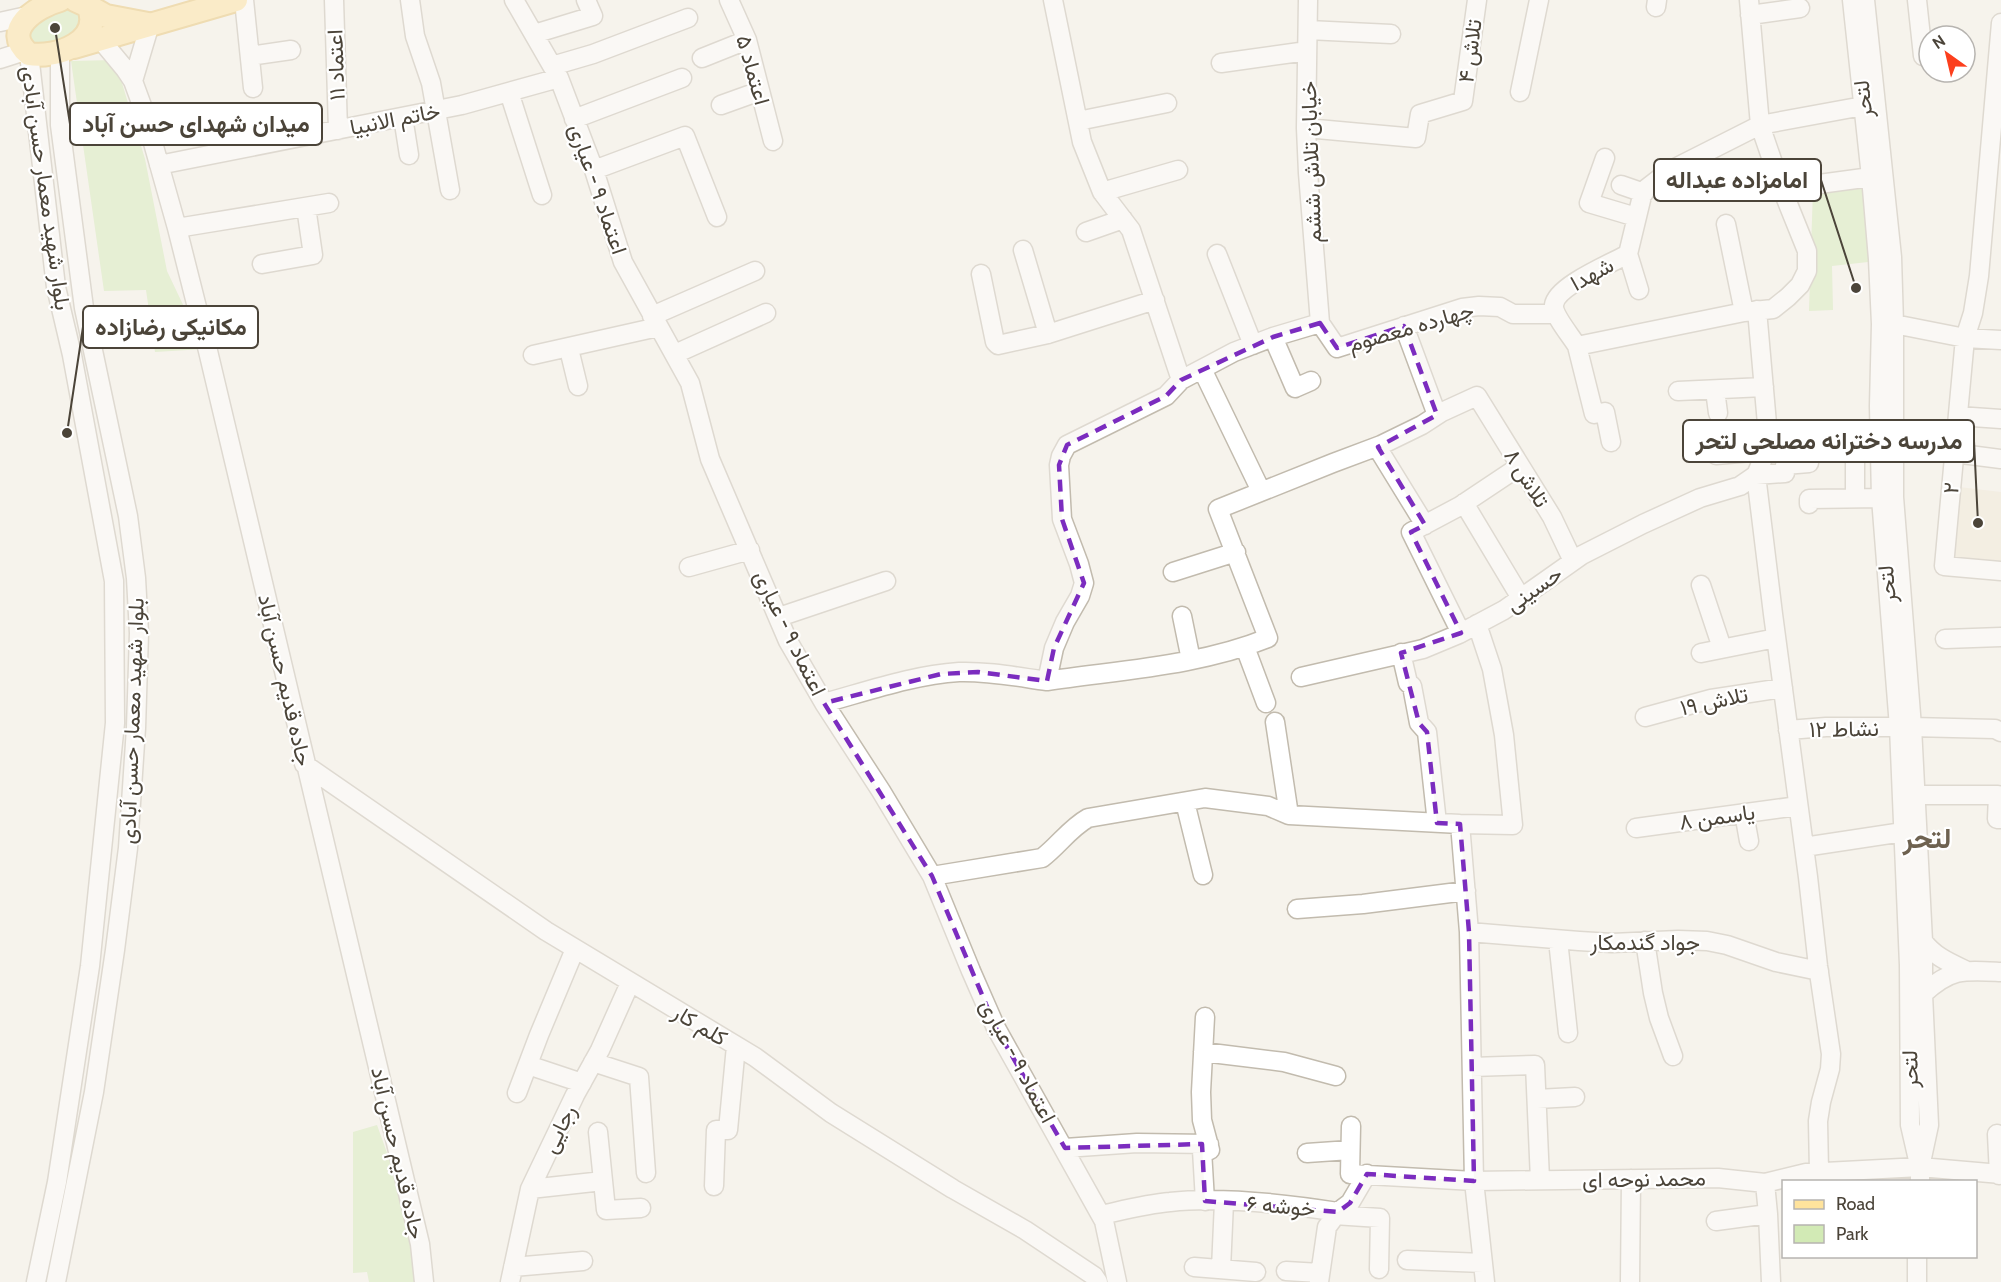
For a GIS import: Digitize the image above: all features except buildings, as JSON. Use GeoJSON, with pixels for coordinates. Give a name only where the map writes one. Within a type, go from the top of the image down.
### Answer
{"type":"FeatureCollection","features":[{"type":"Feature","properties":{"kind":"main road"},"geometry":{"type":"LineString","coordinates":[[60,0],[45,5],[27,16],[22,23],[19,34],[27,53],[43,56],[67,50],[222,2]]}},
{"type":"Feature","properties":{"kind":"main road"},"geometry":{"type":"LineString","coordinates":[[82,3],[106,16],[150,24]]}},
{"type":"Feature","properties":{"kind":"main road"},"geometry":{"type":"LineString","coordinates":[[67,50],[85,36],[91,25],[92,13],[82,3]]}},
{"type":"Feature","properties":{"kind":"street"},"geometry":{"type":"LineString","coordinates":[[244,0],[253,88]]}},
{"type":"Feature","properties":{"kind":"street","name":"اعتماد ۱۱"},"geometry":{"type":"LineString","coordinates":[[334,0],[338,130]]}},
{"type":"Feature","properties":{"kind":"street"},"geometry":{"type":"LineString","coordinates":[[410,0],[415,36],[431,83],[450,190]]}},
{"type":"Feature","properties":{"kind":"street","name":"اعتماد ۹ - عیاری"},"geometry":{"type":"LineString","coordinates":[[514,0],[556,72],[594,171],[618,251],[631,280],[690,383],[714,469],[788,641],[932,876],[970,971],[996,1028],[1101,1215],[1117,1282]]}},
{"type":"Feature","properties":{"kind":"street"},"geometry":{"type":"LineString","coordinates":[[534,34],[593,16],[586,0]]}},
{"type":"Feature","properties":{"kind":"street","name":"اعتماد ۵"},"geometry":{"type":"LineString","coordinates":[[729,0],[747,40],[773,141]]}},
{"type":"Feature","properties":{"kind":"street"},"geometry":{"type":"LineString","coordinates":[[1053,0],[1082,142],[1102,192],[1131,230],[1181,380]]}},
{"type":"Feature","properties":{"kind":"street","name":"خیابان تلاش ششم"},"geometry":{"type":"LineString","coordinates":[[1308,0],[1306,128],[1320,323]]}},
{"type":"Feature","properties":{"kind":"street","name":"تلاش ۴"},"geometry":{"type":"LineString","coordinates":[[1306,128],[1416,138],[1420,114],[1463,101],[1477,0]]}},
{"type":"Feature","properties":{"kind":"street"},"geometry":{"type":"LineString","coordinates":[[1520,92],[1539,0]]}},
{"type":"Feature","properties":{"kind":"street","name":"لتحر"},"geometry":{"type":"LineString","coordinates":[[1852,0],[1878,259],[1888,324]]}},
{"type":"Feature","properties":{"kind":"street","name":"لتحر"},"geometry":{"type":"LineString","coordinates":[[1865,0],[1892,257],[1881,498],[1905,727],[1915,795],[1923,940],[1929,1125],[1920,1174]]}},
{"type":"Feature","properties":{"kind":"street"},"geometry":{"type":"LineString","coordinates":[[1917,0],[1920,24]]}},
{"type":"Feature","properties":{"kind":"street"},"geometry":{"type":"LineString","coordinates":[[1577,346],[1750,311],[1773,309],[1800,285],[1807,270],[1808,252],[1782,189],[1760,124],[1750,8],[1800,8]]}},
{"type":"Feature","properties":{"kind":"street"},"geometry":{"type":"LineString","coordinates":[[0,22],[27,16]]}},
{"type":"Feature","properties":{"kind":"street","name":"خاتم الانبیا"},"geometry":{"type":"LineString","coordinates":[[159,165],[489,99],[603,50],[688,18]]}},
{"type":"Feature","properties":{"kind":"street","name":"۲"},"geometry":{"type":"LineString","coordinates":[[2001,23],[1980,276],[1973,313],[1965,338],[1944,566],[2001,571]]}},
{"type":"Feature","properties":{"kind":"street"},"geometry":{"type":"LineString","coordinates":[[133,81],[150,24]]}},
{"type":"Feature","properties":{"kind":"street"},"geometry":{"type":"LineString","coordinates":[[1308,30],[1391,34]]}},
{"type":"Feature","properties":{"kind":"street","name":"جاده قدیم حسن آباد"},"geometry":{"type":"LineString","coordinates":[[101,40],[133,81],[177,228],[420,1244],[424,1282]]}},
{"type":"Feature","properties":{"kind":"street"},"geometry":{"type":"LineString","coordinates":[[702,58],[747,40]]}},
{"type":"Feature","properties":{"kind":"street","name":"بلوار شهید معمار حسن آبادی"},"geometry":{"type":"LineString","coordinates":[[56,1282],[94,1092],[115,950],[128,848],[136,728],[139,633],[129,516],[84,308],[60,125],[67,50]]}},
{"type":"Feature","properties":{"kind":"street"},"geometry":{"type":"LineString","coordinates":[[250,56],[291,50]]}},
{"type":"Feature","properties":{"kind":"street"},"geometry":{"type":"LineString","coordinates":[[1221,63],[1307,51]]}},
{"type":"Feature","properties":{"kind":"street"},"geometry":{"type":"LineString","coordinates":[[0,59],[27,53]]}},
{"type":"Feature","properties":{"kind":"street","name":"بلوار شهید معمار حسن آبادی"},"geometry":{"type":"LineString","coordinates":[[27,53],[56,287],[72,355],[114,581],[115,663],[115,723],[90,966],[57,1182],[36,1282]]}},
{"type":"Feature","properties":{"kind":"street"},"geometry":{"type":"LineString","coordinates":[[574,119],[682,78]]}},
{"type":"Feature","properties":{"kind":"street"},"geometry":{"type":"LineString","coordinates":[[721,105],[760,91]]}},
{"type":"Feature","properties":{"kind":"street"},"geometry":{"type":"LineString","coordinates":[[508,92],[542,195]]}},
{"type":"Feature","properties":{"kind":"street"},"geometry":{"type":"LineString","coordinates":[[1078,121],[1167,103]]}},
{"type":"Feature","properties":{"kind":"street","name":"شهدا"},"geometry":{"type":"LineString","coordinates":[[1556,314],[1554,305],[1563,290],[1628,254],[1644,193],[1669,171],[1760,124],[1863,106]]}},
{"type":"Feature","properties":{"kind":"street"},"geometry":{"type":"LineString","coordinates":[[403,117],[409,155]]}},
{"type":"Feature","properties":{"kind":"street"},"geometry":{"type":"LineString","coordinates":[[594,171],[685,136],[717,217]]}},
{"type":"Feature","properties":{"kind":"street"},"geometry":{"type":"LineString","coordinates":[[1605,158],[1589,203],[1636,217]]}},
{"type":"Feature","properties":{"kind":"street"},"geometry":{"type":"LineString","coordinates":[[1102,192],[1179,170]]}},
{"type":"Feature","properties":{"kind":"street"},"geometry":{"type":"LineString","coordinates":[[1782,189],[1871,177]]}},
{"type":"Feature","properties":{"kind":"street"},"geometry":{"type":"LineString","coordinates":[[1621,185],[1644,193]]}},
{"type":"Feature","properties":{"kind":"street"},"geometry":{"type":"LineString","coordinates":[[177,228],[329,203]]}},
{"type":"Feature","properties":{"kind":"street"},"geometry":{"type":"LineString","coordinates":[[262,264],[313,255],[306,207]]}},
{"type":"Feature","properties":{"kind":"street"},"geometry":{"type":"LineString","coordinates":[[1086,232],[1123,219]]}},
{"type":"Feature","properties":{"kind":"street"},"geometry":{"type":"LineString","coordinates":[[1726,224],[1750,311],[1764,387],[1767,424],[1764,432],[1762,461],[1756,475],[1818,970],[1831,1054],[1830,1069],[1818,1121],[1819,1172]]}},
{"type":"Feature","properties":{"kind":"street"},"geometry":{"type":"LineString","coordinates":[[1023,250],[1048,334]]}},
{"type":"Feature","properties":{"kind":"street"},"geometry":{"type":"LineString","coordinates":[[1217,254],[1253,345]]}},
{"type":"Feature","properties":{"kind":"street"},"geometry":{"type":"LineString","coordinates":[[1628,254],[1639,290]]}},
{"type":"Feature","properties":{"kind":"street"},"geometry":{"type":"LineString","coordinates":[[533,355],[568,349],[655,322],[755,271]]}},
{"type":"Feature","properties":{"kind":"street"},"geometry":{"type":"LineString","coordinates":[[981,274],[996,345],[1048,334],[1155,300]]}},
{"type":"Feature","properties":{"kind":"street","name":"چهارده معصوم"},"geometry":{"type":"LineString","coordinates":[[1320,323],[1337,348],[1462,308],[1500,307],[1513,314],[1556,314]]}},
{"type":"Feature","properties":{"kind":"street"},"geometry":{"type":"LineString","coordinates":[[675,354],[766,313]]}},
{"type":"Feature","properties":{"kind":"street"},"geometry":{"type":"LineString","coordinates":[[1556,314],[1577,346],[1594,414],[1605,411],[1611,442]]}},
{"type":"Feature","properties":{"kind":"street"},"geometry":{"type":"LineString","coordinates":[[1047,681],[1054,648],[1080,596],[1083,583],[1079,564],[1062,519],[1059,465],[1063,450],[1067,445],[1166,396],[1181,380],[1234,352],[1320,323]]}},
{"type":"Feature","properties":{"kind":"street"},"geometry":{"type":"LineString","coordinates":[[1888,324],[1965,338],[2001,340]]}},
{"type":"Feature","properties":{"kind":"street"},"geometry":{"type":"LineString","coordinates":[[824,703],[941,674],[978,672],[1047,681],[1191,660],[1245,647],[1268,638],[1218,510],[1261,491],[1377,447],[1437,415],[1404,326]]}},
{"type":"Feature","properties":{"kind":"street"},"geometry":{"type":"LineString","coordinates":[[1273,337],[1295,388],[1311,381]]}},
{"type":"Feature","properties":{"kind":"street"},"geometry":{"type":"LineString","coordinates":[[568,349],[578,386]]}},
{"type":"Feature","properties":{"kind":"street"},"geometry":{"type":"LineString","coordinates":[[1202,369],[1261,491]]}},
{"type":"Feature","properties":{"kind":"street"},"geometry":{"type":"LineString","coordinates":[[1678,391],[1764,387]]}},
{"type":"Feature","properties":{"kind":"street"},"geometry":{"type":"LineString","coordinates":[[1715,390],[1718,413]]}},
{"type":"Feature","properties":{"kind":"street","name":"تلاش ۸"},"geometry":{"type":"LineString","coordinates":[[1437,415],[1477,396],[1552,517],[1573,561]]}},
{"type":"Feature","properties":{"kind":"street","name":"لتحر"},"geometry":{"type":"LineString","coordinates":[[1886,406],[1894,497],[1905,727],[1903,832],[1909,964],[1910,1125],[1920,1174]]}},
{"type":"Feature","properties":{"kind":"street"},"geometry":{"type":"LineString","coordinates":[[1958,416],[2001,419]]}},
{"type":"Feature","properties":{"kind":"street"},"geometry":{"type":"LineString","coordinates":[[1855,434],[1855,497]]}},
{"type":"Feature","properties":{"kind":"street"},"geometry":{"type":"LineString","coordinates":[[1756,475],[1785,473],[1785,465],[1809,463],[1810,437]]}},
{"type":"Feature","properties":{"kind":"street"},"geometry":{"type":"LineString","coordinates":[[1377,447],[1425,525]]}},
{"type":"Feature","properties":{"kind":"street"},"geometry":{"type":"LineString","coordinates":[[1716,455],[1763,451]]}},
{"type":"Feature","properties":{"kind":"street"},"geometry":{"type":"LineString","coordinates":[[1954,453],[2001,459]]}},
{"type":"Feature","properties":{"kind":"street"},"geometry":{"type":"LineString","coordinates":[[1461,633],[1411,532],[1464,503],[1520,466]]}},
{"type":"Feature","properties":{"kind":"street","name":"حسینی"},"geometry":{"type":"LineString","coordinates":[[1301,677],[1423,649],[1461,633],[1521,598],[1596,547],[1700,498],[1740,486],[1756,475]]}},
{"type":"Feature","properties":{"kind":"street"},"geometry":{"type":"LineString","coordinates":[[1809,504],[1809,499],[1881,498]]}},
{"type":"Feature","properties":{"kind":"street"},"geometry":{"type":"LineString","coordinates":[[1464,503],[1521,598]]}},
{"type":"Feature","properties":{"kind":"street"},"geometry":{"type":"LineString","coordinates":[[689,567],[750,550]]}},
{"type":"Feature","properties":{"kind":"street"},"geometry":{"type":"LineString","coordinates":[[1173,572],[1236,552]]}},
{"type":"Feature","properties":{"kind":"street"},"geometry":{"type":"LineString","coordinates":[[779,617],[886,581]]}},
{"type":"Feature","properties":{"kind":"street"},"geometry":{"type":"LineString","coordinates":[[1701,585],[1722,648]]}},
{"type":"Feature","properties":{"kind":"street"},"geometry":{"type":"LineString","coordinates":[[1182,616],[1191,660]]}},
{"type":"Feature","properties":{"kind":"street"},"geometry":{"type":"LineString","coordinates":[[932,876],[1042,858],[1078,824],[1088,818],[1205,798],[1268,806],[1288,815],[1513,825],[1504,735],[1492,669],[1478,624]]}},
{"type":"Feature","properties":{"kind":"street"},"geometry":{"type":"LineString","coordinates":[[1945,639],[2001,637]]}},
{"type":"Feature","properties":{"kind":"street"},"geometry":{"type":"LineString","coordinates":[[1701,653],[1776,638]]}},
{"type":"Feature","properties":{"kind":"street"},"geometry":{"type":"LineString","coordinates":[[1245,647],[1266,703]]}},
{"type":"Feature","properties":{"kind":"street"},"geometry":{"type":"LineString","coordinates":[[1401,653],[1408,683],[1412,686],[1419,723],[1427,732],[1437,823]]}},
{"type":"Feature","properties":{"kind":"street","name":"تلاش ۱۹"},"geometry":{"type":"LineString","coordinates":[[1646,717],[1711,699],[1783,688]]}},
{"type":"Feature","properties":{"kind":"street"},"geometry":{"type":"LineString","coordinates":[[1275,722],[1288,815]]}},
{"type":"Feature","properties":{"kind":"street","name":"نشاط ۱۲"},"geometry":{"type":"LineString","coordinates":[[1788,730],[1905,727],[1995,729],[2001,732]]}},
{"type":"Feature","properties":{"kind":"street","name":"کلم کار"},"geometry":{"type":"LineString","coordinates":[[304,764],[468,879],[575,949],[754,1057],[831,1113],[952,1189],[1025,1230],[1094,1276],[1098,1282]]}},
{"type":"Feature","properties":{"kind":"street"},"geometry":{"type":"LineString","coordinates":[[1915,795],[1998,795],[1998,824]]}},
{"type":"Feature","properties":{"kind":"street"},"geometry":{"type":"LineString","coordinates":[[1185,802],[1203,875]]}},
{"type":"Feature","properties":{"kind":"street","name":"یاسمن ۸"},"geometry":{"type":"LineString","coordinates":[[1636,828],[1798,806]]}},
{"type":"Feature","properties":{"kind":"street"},"geometry":{"type":"LineString","coordinates":[[1744,813],[1749,841]]}},
{"type":"Feature","properties":{"kind":"street"},"geometry":{"type":"LineString","coordinates":[[1460,824],[1469,932],[1474,1181],[1485,1282]]}},
{"type":"Feature","properties":{"kind":"street"},"geometry":{"type":"LineString","coordinates":[[1804,847],[1903,832]]}},
{"type":"Feature","properties":{"kind":"street"},"geometry":{"type":"LineString","coordinates":[[1297,909],[1363,904],[1466,891]]}},
{"type":"Feature","properties":{"kind":"street","name":"جواد گندمکار"},"geometry":{"type":"LineString","coordinates":[[1469,932],[1612,943],[1707,941],[1727,945],[1776,962],[1818,970]]}},
{"type":"Feature","properties":{"kind":"street"},"geometry":{"type":"LineString","coordinates":[[1558,940],[1568,1033]]}},
{"type":"Feature","properties":{"kind":"street"},"geometry":{"type":"LineString","coordinates":[[1923,940],[1942,960],[1965,970],[2001,972]]}},
{"type":"Feature","properties":{"kind":"street"},"geometry":{"type":"LineString","coordinates":[[1645,941],[1659,1018],[1673,1056]]}},
{"type":"Feature","properties":{"kind":"street"},"geometry":{"type":"LineString","coordinates":[[517,1094],[575,949]]}},
{"type":"Feature","properties":{"kind":"street"},"geometry":{"type":"LineString","coordinates":[[1923,994],[1936,981],[1965,970]]}},
{"type":"Feature","properties":{"kind":"street","name":"رجایی"},"geometry":{"type":"LineString","coordinates":[[511,1274],[530,1189],[630,983]]}},
{"type":"Feature","properties":{"kind":"street"},"geometry":{"type":"LineString","coordinates":[[1205,1017],[1202,1120],[1210,1150],[1202,1150],[1205,1201]]}},
{"type":"Feature","properties":{"kind":"street"},"geometry":{"type":"LineString","coordinates":[[714,1186],[716,1130],[728,1130],[736,1046]]}},
{"type":"Feature","properties":{"kind":"street"},"geometry":{"type":"LineString","coordinates":[[1203,1052],[1284,1062],[1336,1076]]}},
{"type":"Feature","properties":{"kind":"street"},"geometry":{"type":"LineString","coordinates":[[593,1062],[639,1077],[646,1173]]}},
{"type":"Feature","properties":{"kind":"street"},"geometry":{"type":"LineString","coordinates":[[528,1065],[582,1083]]}},
{"type":"Feature","properties":{"kind":"street"},"geometry":{"type":"LineString","coordinates":[[1472,1067],[1535,1065],[1540,1180]]}},
{"type":"Feature","properties":{"kind":"street"},"geometry":{"type":"LineString","coordinates":[[1537,1100],[1575,1097]]}},
{"type":"Feature","properties":{"kind":"street"},"geometry":{"type":"LineString","coordinates":[[1286,1271],[1320,1277],[1333,1218],[1350,1203],[1366,1174],[1350,1174],[1351,1126]]}},
{"type":"Feature","properties":{"kind":"street"},"geometry":{"type":"LineString","coordinates":[[598,1132],[606,1210],[641,1208]]}},
{"type":"Feature","properties":{"kind":"street"},"geometry":{"type":"LineString","coordinates":[[1997,1134],[2000,1174]]}},
{"type":"Feature","properties":{"kind":"street"},"geometry":{"type":"LineString","coordinates":[[1065,1148],[1137,1143],[1209,1144]]}},
{"type":"Feature","properties":{"kind":"street"},"geometry":{"type":"LineString","coordinates":[[1307,1153],[1350,1150]]}},
{"type":"Feature","properties":{"kind":"street","name":"محمد نوحه ای"},"geometry":{"type":"LineString","coordinates":[[1366,1174],[1474,1181],[1718,1178],[1765,1183],[1819,1172],[2000,1174]]}},
{"type":"Feature","properties":{"kind":"street"},"geometry":{"type":"LineString","coordinates":[[1630,1282],[1631,1179]]}},
{"type":"Feature","properties":{"kind":"street"},"geometry":{"type":"LineString","coordinates":[[530,1189],[603,1181]]}},
{"type":"Feature","properties":{"kind":"street"},"geometry":{"type":"LineString","coordinates":[[1765,1183],[1771,1282]]}},
{"type":"Feature","properties":{"kind":"street","name":"خوشه ۶"},"geometry":{"type":"LineString","coordinates":[[1101,1215],[1172,1201],[1205,1201],[1333,1218],[1380,1218],[1379,1269]]}},
{"type":"Feature","properties":{"kind":"street"},"geometry":{"type":"LineString","coordinates":[[1221,1269],[1224,1202]]}},
{"type":"Feature","properties":{"kind":"street"},"geometry":{"type":"LineString","coordinates":[[1716,1221],[1768,1214]]}},
{"type":"Feature","properties":{"kind":"street"},"geometry":{"type":"LineString","coordinates":[[1917,1258],[1917,1282]]}},
{"type":"Feature","properties":{"kind":"street"},"geometry":{"type":"LineString","coordinates":[[1407,1260],[1483,1263]]}},
{"type":"Feature","properties":{"kind":"street"},"geometry":{"type":"LineString","coordinates":[[511,1274],[583,1261]]}},
{"type":"Feature","properties":{"kind":"street"},"geometry":{"type":"LineString","coordinates":[[1194,1267],[1256,1272]]}},
{"type":"Feature","properties":{"kind":"highlighted area"},"geometry":{"type":"Polygon","coordinates":[[[1320,323],[1337,348],[1404,326],[1437,415],[1378,447],[1425,525],[1411,532],[1461,633],[1401,653],[1419,723],[1427,732],[1437,823],[1460,824],[1469,932],[1474,1181],[1367,1174],[1350,1203],[1338,1212],[1205,1201],[1202,1144],[1065,1148],[996,1028],[932,876],[824,703],[941,674],[978,672],[1047,681],[1054,648],[1084,583],[1062,519],[1059,465],[1067,445],[1166,396],[1181,380],[1273,337],[1320,323]]]}},
{"type":"Feature","properties":{"kind":"shaded area"},"geometry":{"type":"Polygon","coordinates":[[[1959,487],[2001,492],[2001,563],[1957,559],[1950,553],[1959,487]]]}},
{"type":"Feature","properties":{"kind":"green space"},"geometry":{"type":"Polygon","coordinates":[[[64,5],[82,13],[77,37],[40,48],[28,34],[28,27],[64,5]]]}},
{"type":"Feature","properties":{"kind":"green space"},"geometry":{"type":"Polygon","coordinates":[[[115,60],[145,159],[167,271],[204,349],[155,352],[146,290],[104,291],[71,61],[115,60]]]}},
{"type":"Feature","properties":{"kind":"green space"},"geometry":{"type":"Polygon","coordinates":[[[1869,184],[1877,261],[1832,266],[1833,310],[1809,311],[1813,189],[1869,184]]]}},
{"type":"Feature","properties":{"kind":"green space"},"geometry":{"type":"Polygon","coordinates":[[[377,1125],[404,1200],[415,1282],[369,1282],[367,1272],[353,1273],[353,1132],[377,1125]]]}},
{"type":"Feature","properties":{"kind":"place","name":"میدان شهدای حسن آباد"},"geometry":{"type":"Point","coordinates":[55,28]}},
{"type":"Feature","properties":{"kind":"place","name":"امامزاده عبداله"},"geometry":{"type":"Point","coordinates":[1856,288]}},
{"type":"Feature","properties":{"kind":"place","name":"مکانیکی رضازاده"},"geometry":{"type":"Point","coordinates":[67,433]}},
{"type":"Feature","properties":{"kind":"place","name":"مدرسه دخترانه مصلحی لتحر"},"geometry":{"type":"Point","coordinates":[1978,523]}},
{"type":"Feature","properties":{"kind":"district","name":"لتحر"},"geometry":{"type":"Point","coordinates":[1927,838]}}]}
